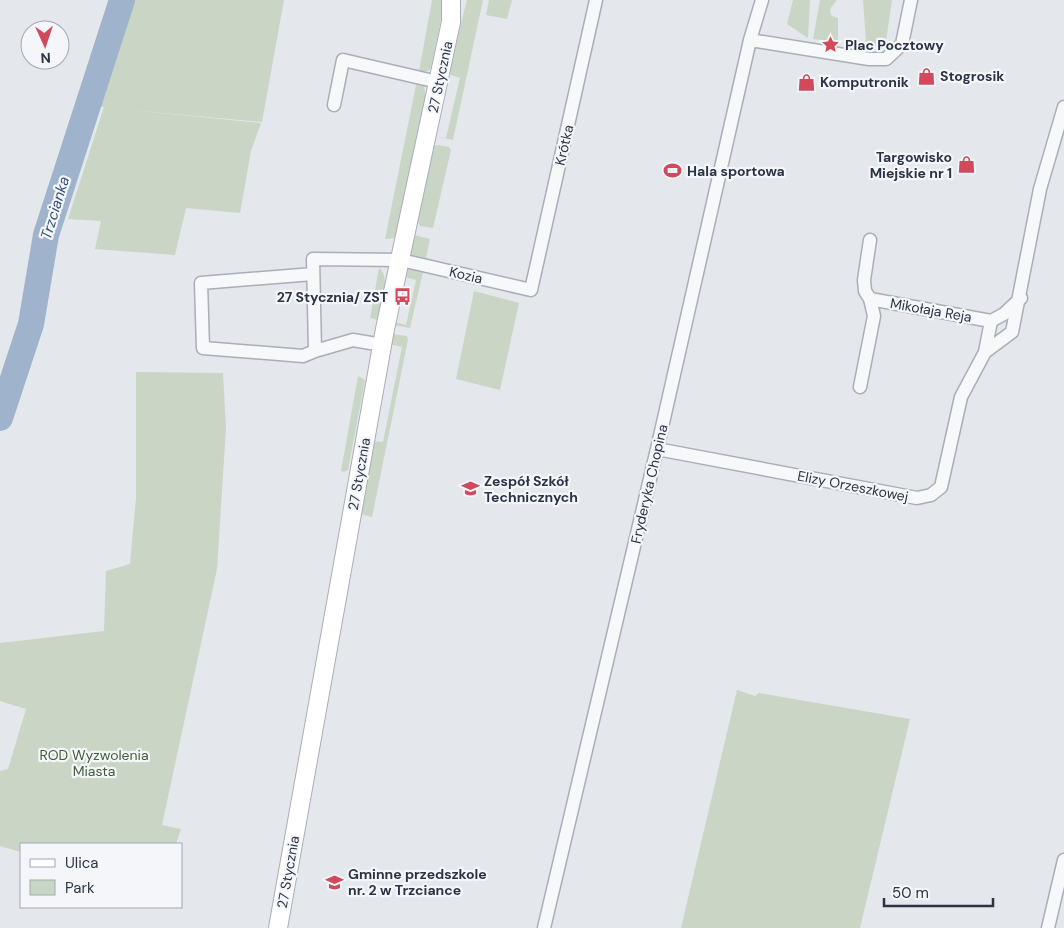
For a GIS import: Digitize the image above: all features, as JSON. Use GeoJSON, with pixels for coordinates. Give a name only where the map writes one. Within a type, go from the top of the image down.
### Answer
{"type":"FeatureCollection","features":[{"type":"Feature","properties":{"kind":"main road","name":"27 Stycznia"},"geometry":{"type":"LineString","coordinates":[[451,0],[452,22]]}},
{"type":"Feature","properties":{"kind":"main road","name":"27 Stycznia"},"geometry":{"type":"LineString","coordinates":[[278,928],[382,344],[452,22],[463,0]]}},
{"type":"Feature","properties":{"kind":"street","name":"Krótka"},"geometry":{"type":"LineString","coordinates":[[531,290],[596,0]]}},
{"type":"Feature","properties":{"kind":"street"},"geometry":{"type":"LineString","coordinates":[[762,0],[750,40],[874,60],[886,59],[902,44],[911,0]]}},
{"type":"Feature","properties":{"kind":"street","name":"Fryderyka Chopina"},"geometry":{"type":"LineString","coordinates":[[544,928],[657,449],[750,40]]}},
{"type":"Feature","properties":{"kind":"street"},"geometry":{"type":"LineString","coordinates":[[334,105],[343,60],[438,82]]}},
{"type":"Feature","properties":{"kind":"street","name":"Elizy Orzeszkowej"},"geometry":{"type":"LineString","coordinates":[[657,449],[917,498],[931,495],[941,487],[961,397],[985,352],[1012,332],[1021,298],[1040,189],[1064,107]]}},
{"type":"Feature","properties":{"kind":"street","name":"Mikołaja Reja"},"geometry":{"type":"LineString","coordinates":[[860,387],[874,316],[870,299],[865,291],[864,280],[870,240]]}},
{"type":"Feature","properties":{"kind":"street","name":"Kozia"},"geometry":{"type":"LineString","coordinates":[[313,274],[313,259],[400,260],[531,290]]}},
{"type":"Feature","properties":{"kind":"street"},"geometry":{"type":"LineString","coordinates":[[316,351],[313,274],[201,283],[204,348],[303,356],[353,340],[382,344]]}},
{"type":"Feature","properties":{"kind":"street","name":"Mikołaja Reja"},"geometry":{"type":"LineString","coordinates":[[870,299],[991,321],[1004,314],[1021,298]]}},
{"type":"Feature","properties":{"kind":"street","name":"Mikołaja Reja"},"geometry":{"type":"LineString","coordinates":[[985,352],[991,321]]}},
{"type":"Feature","properties":{"kind":"street"},"geometry":{"type":"LineString","coordinates":[[1048,928],[1064,860]]}},
{"type":"Feature","properties":{"kind":"green space"},"geometry":{"type":"Polygon","coordinates":[[[124,0],[284,0],[262,122],[119,109],[261,123],[251,151],[240,213],[186,208],[175,255],[95,249],[101,221],[68,219],[104,107],[90,106],[124,0]]]}},
{"type":"Feature","properties":{"kind":"green space"},"geometry":{"type":"Polygon","coordinates":[[[432,0],[445,0],[431,68],[428,71],[419,71],[432,0]]]}},
{"type":"Feature","properties":{"kind":"green space"},"geometry":{"type":"Polygon","coordinates":[[[467,0],[483,0],[453,140],[434,136],[446,138],[460,78],[448,74],[467,0]]]}},
{"type":"Feature","properties":{"kind":"green space"},"geometry":{"type":"Polygon","coordinates":[[[489,0],[512,0],[507,19],[486,15],[489,0]]]}},
{"type":"Feature","properties":{"kind":"green space"},"geometry":{"type":"Polygon","coordinates":[[[793,0],[810,0],[808,38],[787,24],[793,0]]]}},
{"type":"Feature","properties":{"kind":"green space"},"geometry":{"type":"Polygon","coordinates":[[[820,0],[837,0],[830,11],[832,16],[838,18],[838,42],[813,39],[820,0]]]}},
{"type":"Feature","properties":{"kind":"green space"},"geometry":{"type":"Polygon","coordinates":[[[863,0],[892,0],[886,41],[880,45],[866,43],[863,0]]]}},
{"type":"Feature","properties":{"kind":"green space"},"geometry":{"type":"Polygon","coordinates":[[[416,85],[424,86],[426,98],[396,238],[385,239],[416,85]]]}},
{"type":"Feature","properties":{"kind":"green space"},"geometry":{"type":"Polygon","coordinates":[[[433,146],[449,147],[451,150],[433,228],[420,226],[417,220],[433,146]]]}},
{"type":"Feature","properties":{"kind":"green space"},"geometry":{"type":"Polygon","coordinates":[[[414,235],[430,239],[426,258],[410,254],[414,235]]]}},
{"type":"Feature","properties":{"kind":"green space"},"geometry":{"type":"Polygon","coordinates":[[[409,266],[424,268],[410,328],[394,325],[394,322],[406,325],[416,280],[405,277],[409,266]]]}},
{"type":"Feature","properties":{"kind":"green space"},"geometry":{"type":"Polygon","coordinates":[[[379,268],[385,278],[385,285],[377,320],[370,318],[379,268]]]}},
{"type":"Feature","properties":{"kind":"green space"},"geometry":{"type":"Polygon","coordinates":[[[474,291],[519,303],[500,390],[456,379],[474,291]]]}},
{"type":"Feature","properties":{"kind":"green space"},"geometry":{"type":"Polygon","coordinates":[[[392,334],[407,336],[408,340],[372,517],[361,514],[370,441],[383,442],[402,347],[390,344],[392,334]]]}},
{"type":"Feature","properties":{"kind":"green space","name":"ROD Wyzwolenia Miasta"},"geometry":{"type":"Polygon","coordinates":[[[136,372],[223,373],[226,428],[217,569],[162,825],[181,829],[176,843],[20,843],[20,852],[0,846],[0,771],[8,769],[26,709],[0,701],[0,643],[104,631],[106,571],[130,564],[136,498],[136,372]]]}},
{"type":"Feature","properties":{"kind":"green space"},"geometry":{"type":"Polygon","coordinates":[[[358,376],[365,380],[348,470],[344,472],[341,471],[358,376]]]}},
{"type":"Feature","properties":{"kind":"green space"},"geometry":{"type":"Polygon","coordinates":[[[737,690],[755,696],[759,693],[910,719],[860,928],[681,928],[737,690]]]}},
{"type":"Feature","properties":{"kind":"waterway","name":"Trzcianka"},"geometry":{"type":"LineString","coordinates":[[0,418],[31,324],[46,235],[122,0]]}},
{"type":"Feature","properties":{"kind":"place","name":"Plac Pocztowy"},"geometry":{"type":"Point","coordinates":[831,45]}},
{"type":"Feature","properties":{"kind":"place","name":"Stogrosik"},"geometry":{"type":"Point","coordinates":[926,76]}},
{"type":"Feature","properties":{"kind":"place","name":"Komputronik"},"geometry":{"type":"Point","coordinates":[806,82]}},
{"type":"Feature","properties":{"kind":"place","name":"Targowisko Miejskie nr 1"},"geometry":{"type":"Point","coordinates":[966,165]}},
{"type":"Feature","properties":{"kind":"place","name":"Hala sportowa"},"geometry":{"type":"Point","coordinates":[673,171]}},
{"type":"Feature","properties":{"kind":"place","name":"27 Stycznia/ ZST"},"geometry":{"type":"Point","coordinates":[402,297]}},
{"type":"Feature","properties":{"kind":"place","name":"Zespół Szkół Technicznych"},"geometry":{"type":"Point","coordinates":[470,489]}},
{"type":"Feature","properties":{"kind":"place","name":"Gminne przedszkole nr. 2 w Trzciance"},"geometry":{"type":"Point","coordinates":[334,882]}}]}
